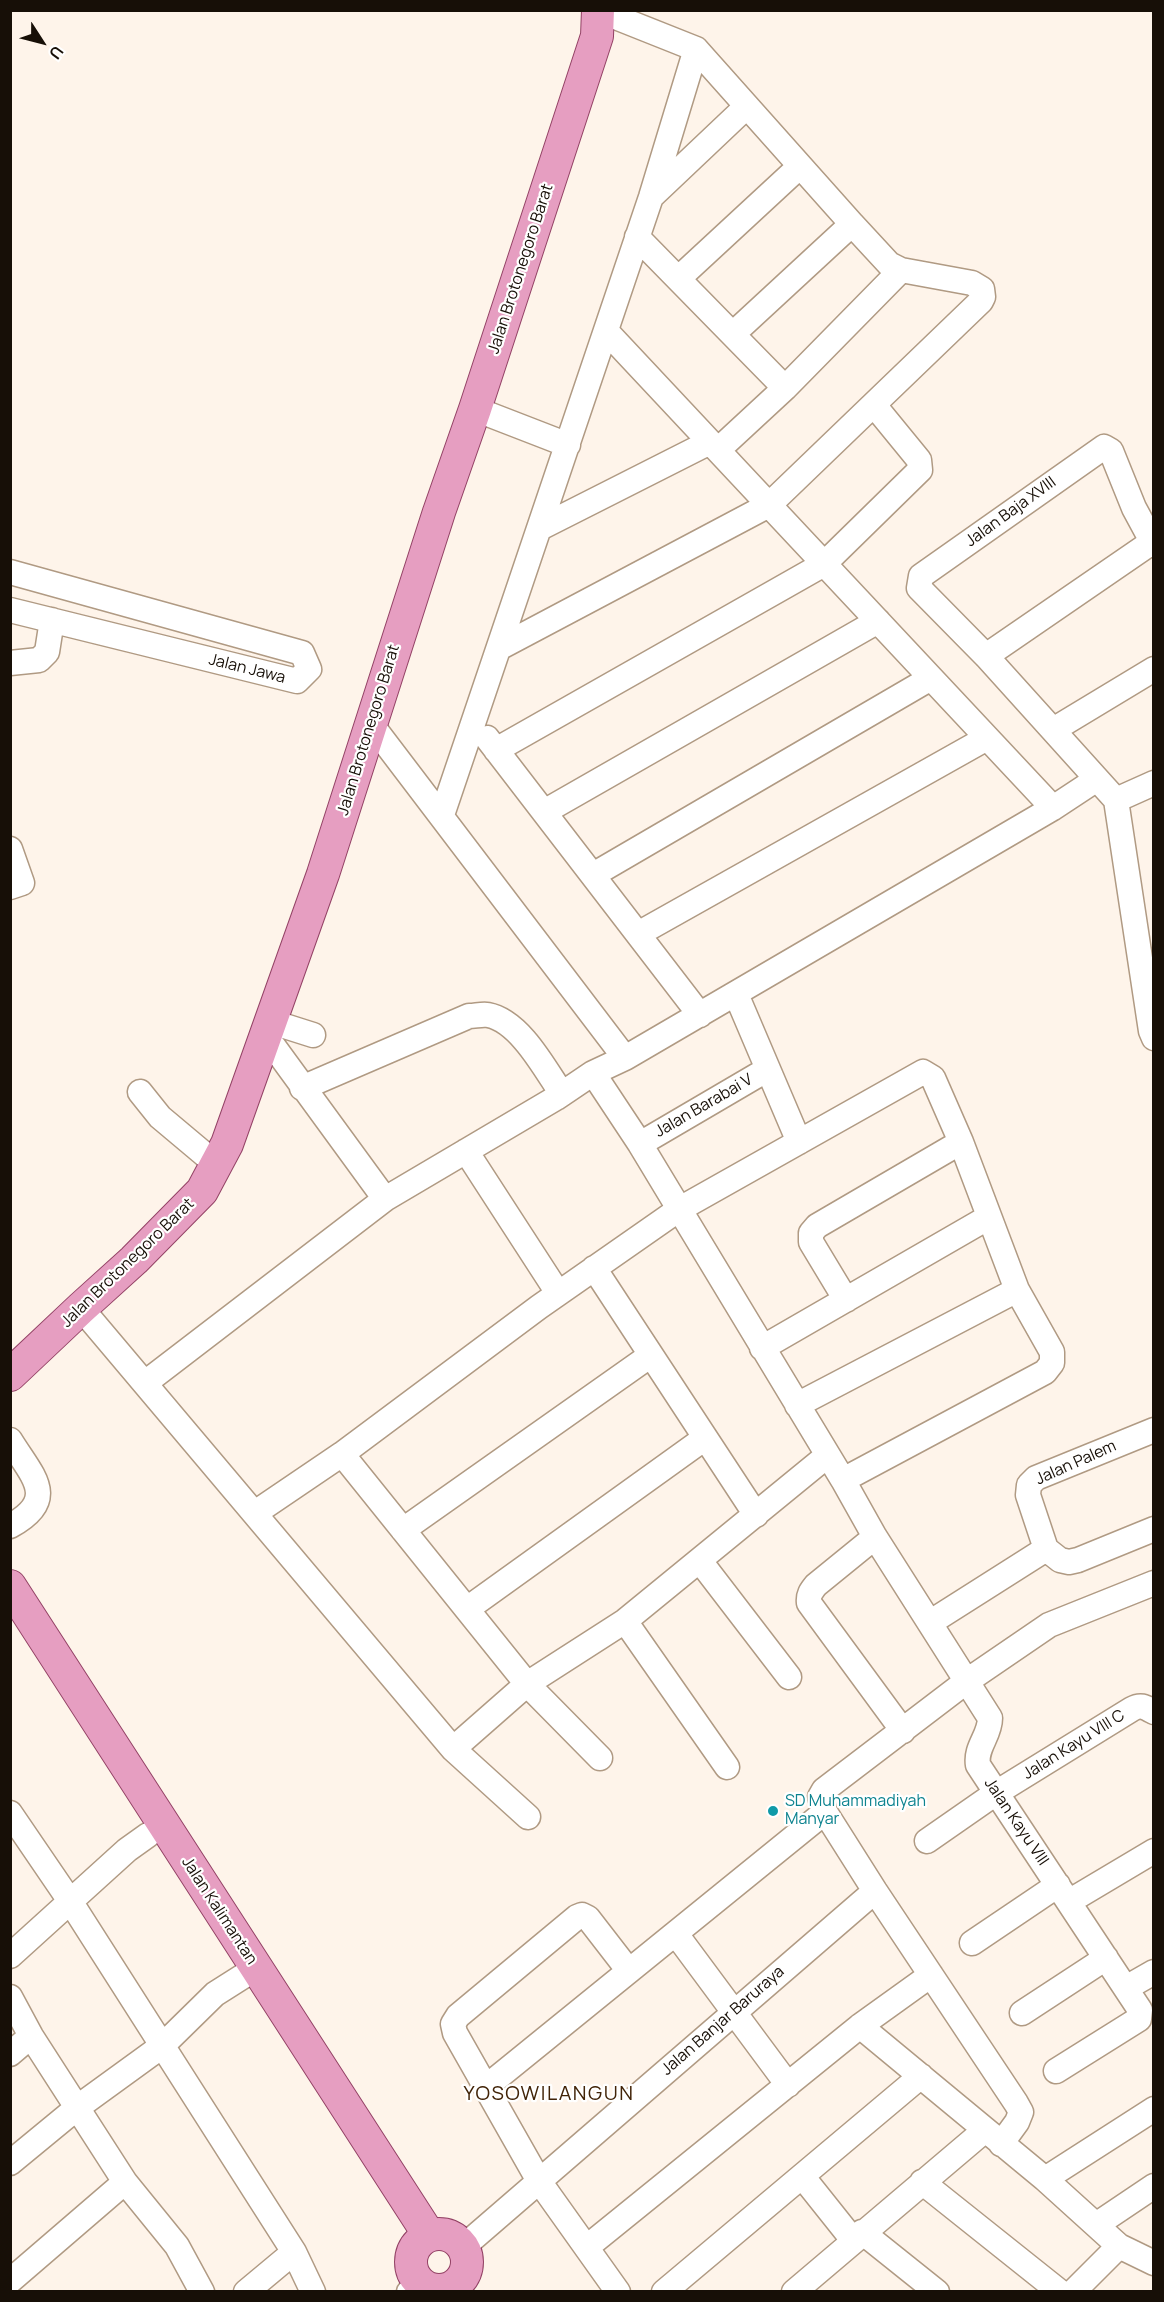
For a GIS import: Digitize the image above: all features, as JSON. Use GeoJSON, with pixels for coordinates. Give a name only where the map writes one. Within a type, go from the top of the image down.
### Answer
{"type":"FeatureCollection","features":[{"type":"Feature","properties":{"kind":"main road","name":"Jalan Brotonegoro Barat"},"geometry":{"type":"LineString","coordinates":[[13,1367],[134,1260],[202,1191],[227,1144],[323,874],[439,512],[597,36],[598,10]]}},
{"type":"Feature","properties":{"kind":"main road","name":"Jalan Kalimantan"},"geometry":{"type":"LineString","coordinates":[[10,1586],[148,1835],[248,1972]]}},
{"type":"Feature","properties":{"kind":"main road","name":"Jalan Kalimantan"},"geometry":{"type":"LineString","coordinates":[[10,1624],[83,1718],[422,2241]]}},
{"type":"Feature","properties":{"kind":"main road"},"geometry":{"type":"LineString","coordinates":[[439,2233],[456,2240],[443,2282],[413,2275],[410,2265],[411,2255],[422,2241],[439,2233]]}},
{"type":"Feature","properties":{"kind":"street"},"geometry":{"type":"LineString","coordinates":[[498,648],[769,505],[979,305],[983,297],[982,289],[972,283],[901,270],[889,264],[696,50],[598,10]]}},
{"type":"Feature","properties":{"kind":"street"},"geometry":{"type":"LineString","coordinates":[[442,815],[638,237],[696,50]]}},
{"type":"Feature","properties":{"kind":"street"},"geometry":{"type":"LineString","coordinates":[[651,197],[746,107]]}},
{"type":"Feature","properties":{"kind":"street"},"geometry":{"type":"LineString","coordinates":[[679,278],[800,167]]}},
{"type":"Feature","properties":{"kind":"street"},"geometry":{"type":"LineString","coordinates":[[734,333],[852,224]]}},
{"type":"Feature","properties":{"kind":"street"},"geometry":{"type":"LineString","coordinates":[[638,237],[734,333],[784,388]]}},
{"type":"Feature","properties":{"kind":"street"},"geometry":{"type":"LineString","coordinates":[[540,528],[714,446],[784,388],[901,270]]}},
{"type":"Feature","properties":{"kind":"street"},"geometry":{"type":"LineString","coordinates":[[606,331],[1053,808]]}},
{"type":"Feature","properties":{"kind":"street"},"geometry":{"type":"LineString","coordinates":[[496,750],[824,564],[918,475],[921,466],[919,459],[874,405]]}},
{"type":"Feature","properties":{"kind":"street"},"geometry":{"type":"LineString","coordinates":[[475,409],[568,445]]}},
{"type":"Feature","properties":{"kind":"street","name":"Jalan Baja XVIII"},"geometry":{"type":"LineString","coordinates":[[986,656],[919,588],[920,579],[1104,447],[1111,451],[1144,503]]}},
{"type":"Feature","properties":{"kind":"street"},"geometry":{"type":"LineString","coordinates":[[1144,503],[1153,544],[986,656],[1116,800],[1144,914],[1153,1033]]}},
{"type":"Feature","properties":{"kind":"street","name":"Jalan Jawa"},"geometry":{"type":"LineString","coordinates":[[10,572],[302,653],[309,669],[297,681],[32,615]]}},
{"type":"Feature","properties":{"kind":"street"},"geometry":{"type":"LineString","coordinates":[[10,663],[39,660],[47,652],[32,615],[42,580]]}},
{"type":"Feature","properties":{"kind":"street"},"geometry":{"type":"LineString","coordinates":[[544,812],[878,621]]}},
{"type":"Feature","properties":{"kind":"street"},"geometry":{"type":"LineString","coordinates":[[1053,730],[1154,669]]}},
{"type":"Feature","properties":{"kind":"street"},"geometry":{"type":"LineString","coordinates":[[593,875],[931,678]]}},
{"type":"Feature","properties":{"kind":"street"},"geometry":{"type":"LineString","coordinates":[[474,721],[700,1015]]}},
{"type":"Feature","properties":{"kind":"street"},"geometry":{"type":"LineString","coordinates":[[371,724],[625,1058]]}},
{"type":"Feature","properties":{"kind":"street"},"geometry":{"type":"LineString","coordinates":[[638,934],[987,738]]}},
{"type":"Feature","properties":{"kind":"street"},"geometry":{"type":"LineString","coordinates":[[144,1383],[385,1199],[562,1094],[593,1072],[625,1058],[700,1015],[1053,808],[1097,779]]}},
{"type":"Feature","properties":{"kind":"street"},"geometry":{"type":"LineString","coordinates":[[1116,800],[1154,783]]}},
{"type":"Feature","properties":{"kind":"street"},"geometry":{"type":"LineString","coordinates":[[10,849],[22,883],[10,887]]}},
{"type":"Feature","properties":{"kind":"street"},"geometry":{"type":"LineString","coordinates":[[736,994],[799,1142]]}},
{"type":"Feature","properties":{"kind":"street"},"geometry":{"type":"LineString","coordinates":[[302,1088],[469,1016],[488,1015],[506,1024],[520,1035],[562,1094]]}},
{"type":"Feature","properties":{"kind":"street"},"geometry":{"type":"LineString","coordinates":[[269,1029],[314,1035]]}},
{"type":"Feature","properties":{"kind":"street"},"geometry":{"type":"LineString","coordinates":[[269,1029],[302,1088],[385,1199]]}},
{"type":"Feature","properties":{"kind":"street","name":"Jalan Barabai V"},"geometry":{"type":"LineString","coordinates":[[640,1144],[768,1069]]}},
{"type":"Feature","properties":{"kind":"street","name":"Jalan Kayu VIII"},"geometry":{"type":"LineString","coordinates":[[593,1072],[640,1144],[875,1537],[990,1718],[990,1728],[978,1751],[978,1765],[1140,2010],[1139,2019],[1056,2071]]}},
{"type":"Feature","properties":{"kind":"street"},"geometry":{"type":"LineString","coordinates":[[255,1513],[342,1454],[558,1293],[678,1210],[923,1072],[933,1078],[961,1142],[1017,1290],[1052,1352],[1052,1363],[1045,1372],[843,1480]]}},
{"type":"Feature","properties":{"kind":"street"},"geometry":{"type":"LineString","coordinates":[[140,1092],[160,1117],[216,1164]]}},
{"type":"Feature","properties":{"kind":"street"},"geometry":{"type":"LineString","coordinates":[[846,1300],[811,1242],[811,1233],[817,1226],[961,1142]]}},
{"type":"Feature","properties":{"kind":"street"},"geometry":{"type":"LineString","coordinates":[[466,1151],[558,1293]]}},
{"type":"Feature","properties":{"kind":"street"},"geometry":{"type":"LineString","coordinates":[[762,1348],[990,1217]]}},
{"type":"Feature","properties":{"kind":"street"},"geometry":{"type":"LineString","coordinates":[[594,1268],[756,1515]]}},
{"type":"Feature","properties":{"kind":"street"},"geometry":{"type":"LineString","coordinates":[[797,1405],[1017,1290]]}},
{"type":"Feature","properties":{"kind":"street"},"geometry":{"type":"LineString","coordinates":[[81,1308],[453,1749],[528,1817]]}},
{"type":"Feature","properties":{"kind":"street"},"geometry":{"type":"LineString","coordinates":[[404,1530],[651,1355]]}},
{"type":"Feature","properties":{"kind":"street","name":"Jalan Palem"},"geometry":{"type":"LineString","coordinates":[[1046,1549],[1028,1495],[1029,1485],[1035,1478],[1154,1431]]}},
{"type":"Feature","properties":{"kind":"street"},"geometry":{"type":"LineString","coordinates":[[467,1610],[705,1438]]}},
{"type":"Feature","properties":{"kind":"street"},"geometry":{"type":"LineString","coordinates":[[10,1440],[37,1485],[39,1496],[26,1518],[10,1526]]}},
{"type":"Feature","properties":{"kind":"street"},"geometry":{"type":"LineString","coordinates":[[342,1454],[527,1684],[600,1758]]}},
{"type":"Feature","properties":{"kind":"street"},"geometry":{"type":"LineString","coordinates":[[453,1749],[527,1684],[625,1621],[828,1455]]}},
{"type":"Feature","properties":{"kind":"street"},"geometry":{"type":"LineString","coordinates":[[931,1622],[1046,1549],[1060,1560],[1069,1562],[1154,1529]]}},
{"type":"Feature","properties":{"kind":"street"},"geometry":{"type":"LineString","coordinates":[[875,1537],[816,1585],[808,1598],[809,1603],[903,1731]]}},
{"type":"Feature","properties":{"kind":"street"},"geometry":{"type":"LineString","coordinates":[[700,1561],[789,1677]]}},
{"type":"Feature","properties":{"kind":"street"},"geometry":{"type":"LineString","coordinates":[[802,2289],[857,2236],[922,2182],[1017,2122],[1021,2112],[875,1891],[825,1812],[820,1797],[824,1790],[968,1681],[1049,1626],[1154,1583]]}},
{"type":"Feature","properties":{"kind":"street"},"geometry":{"type":"LineString","coordinates":[[625,1621],[727,1767]]}},
{"type":"Feature","properties":{"kind":"street","name":"Jalan Kayu VIII C"},"geometry":{"type":"LineString","coordinates":[[996,1793],[1138,1705],[1154,1712]]}},
{"type":"Feature","properties":{"kind":"street"},"geometry":{"type":"LineString","coordinates":[[927,1841],[996,1793]]}},
{"type":"Feature","properties":{"kind":"street"},"geometry":{"type":"LineString","coordinates":[[486,2087],[825,1812]]}},
{"type":"Feature","properties":{"kind":"street"},"geometry":{"type":"LineString","coordinates":[[10,1813],[294,2252],[313,2292]]}},
{"type":"Feature","properties":{"kind":"street"},"geometry":{"type":"LineString","coordinates":[[10,1956],[69,1901],[148,1835]]}},
{"type":"Feature","properties":{"kind":"street"},"geometry":{"type":"LineString","coordinates":[[972,1943],[1064,1893],[1154,1851]]}},
{"type":"Feature","properties":{"kind":"street","name":"Jalan Banjar Baruraya"},"geometry":{"type":"LineString","coordinates":[[443,2282],[538,2181],[875,1891]]}},
{"type":"Feature","properties":{"kind":"street"},"geometry":{"type":"LineString","coordinates":[[618,2292],[538,2181],[455,2034],[453,2024],[458,2016],[582,1915],[588,1918],[629,1971]]}},
{"type":"Feature","properties":{"kind":"street"},"geometry":{"type":"LineString","coordinates":[[676,1934],[788,2085]]}},
{"type":"Feature","properties":{"kind":"street"},"geometry":{"type":"LineString","coordinates":[[1022,2013],[1106,1958]]}},
{"type":"Feature","properties":{"kind":"street"},"geometry":{"type":"LineString","coordinates":[[10,2163],[78,2107],[162,2046],[215,1994],[248,1972]]}},
{"type":"Feature","properties":{"kind":"street"},"geometry":{"type":"LineString","coordinates":[[1126,1988],[1154,1972]]}},
{"type":"Feature","properties":{"kind":"street"},"geometry":{"type":"LineString","coordinates":[[587,2247],[860,2026],[931,1975]]}},
{"type":"Feature","properties":{"kind":"street"},"geometry":{"type":"LineString","coordinates":[[10,1997],[32,2036],[125,2182],[177,2246],[202,2292]]}},
{"type":"Feature","properties":{"kind":"street"},"geometry":{"type":"LineString","coordinates":[[860,2026],[1045,2179],[1119,2246],[1154,2263]]}},
{"type":"Feature","properties":{"kind":"street"},"geometry":{"type":"LineString","coordinates":[[10,2054],[32,2036]]}},
{"type":"Feature","properties":{"kind":"street"},"geometry":{"type":"LineString","coordinates":[[664,2292],[921,2076]]}},
{"type":"Feature","properties":{"kind":"street"},"geometry":{"type":"LineString","coordinates":[[1045,2179],[1154,2109]]}},
{"type":"Feature","properties":{"kind":"street"},"geometry":{"type":"LineString","coordinates":[[802,2176],[857,2236],[937,2292]]}},
{"type":"Feature","properties":{"kind":"street"},"geometry":{"type":"LineString","coordinates":[[10,2282],[125,2182]]}},
{"type":"Feature","properties":{"kind":"street"},"geometry":{"type":"LineString","coordinates":[[922,2182],[1060,2292]]}},
{"type":"Feature","properties":{"kind":"street"},"geometry":{"type":"LineString","coordinates":[[1096,2225],[1154,2186]]}},
{"type":"Feature","properties":{"kind":"street"},"geometry":{"type":"LineString","coordinates":[[1072,2292],[1119,2246]]}},
{"type":"Feature","properties":{"kind":"street"},"geometry":{"type":"LineString","coordinates":[[246,2292],[294,2252]]}},
{"type":"Feature","properties":{"kind":"place","name":"SD Muhammadiyah Manyar"},"geometry":{"type":"Point","coordinates":[773,1811]}},
{"type":"Feature","properties":{"kind":"district","name":"YOSOWILANGUN"},"geometry":{"type":"Point","coordinates":[549,2094]}}]}
